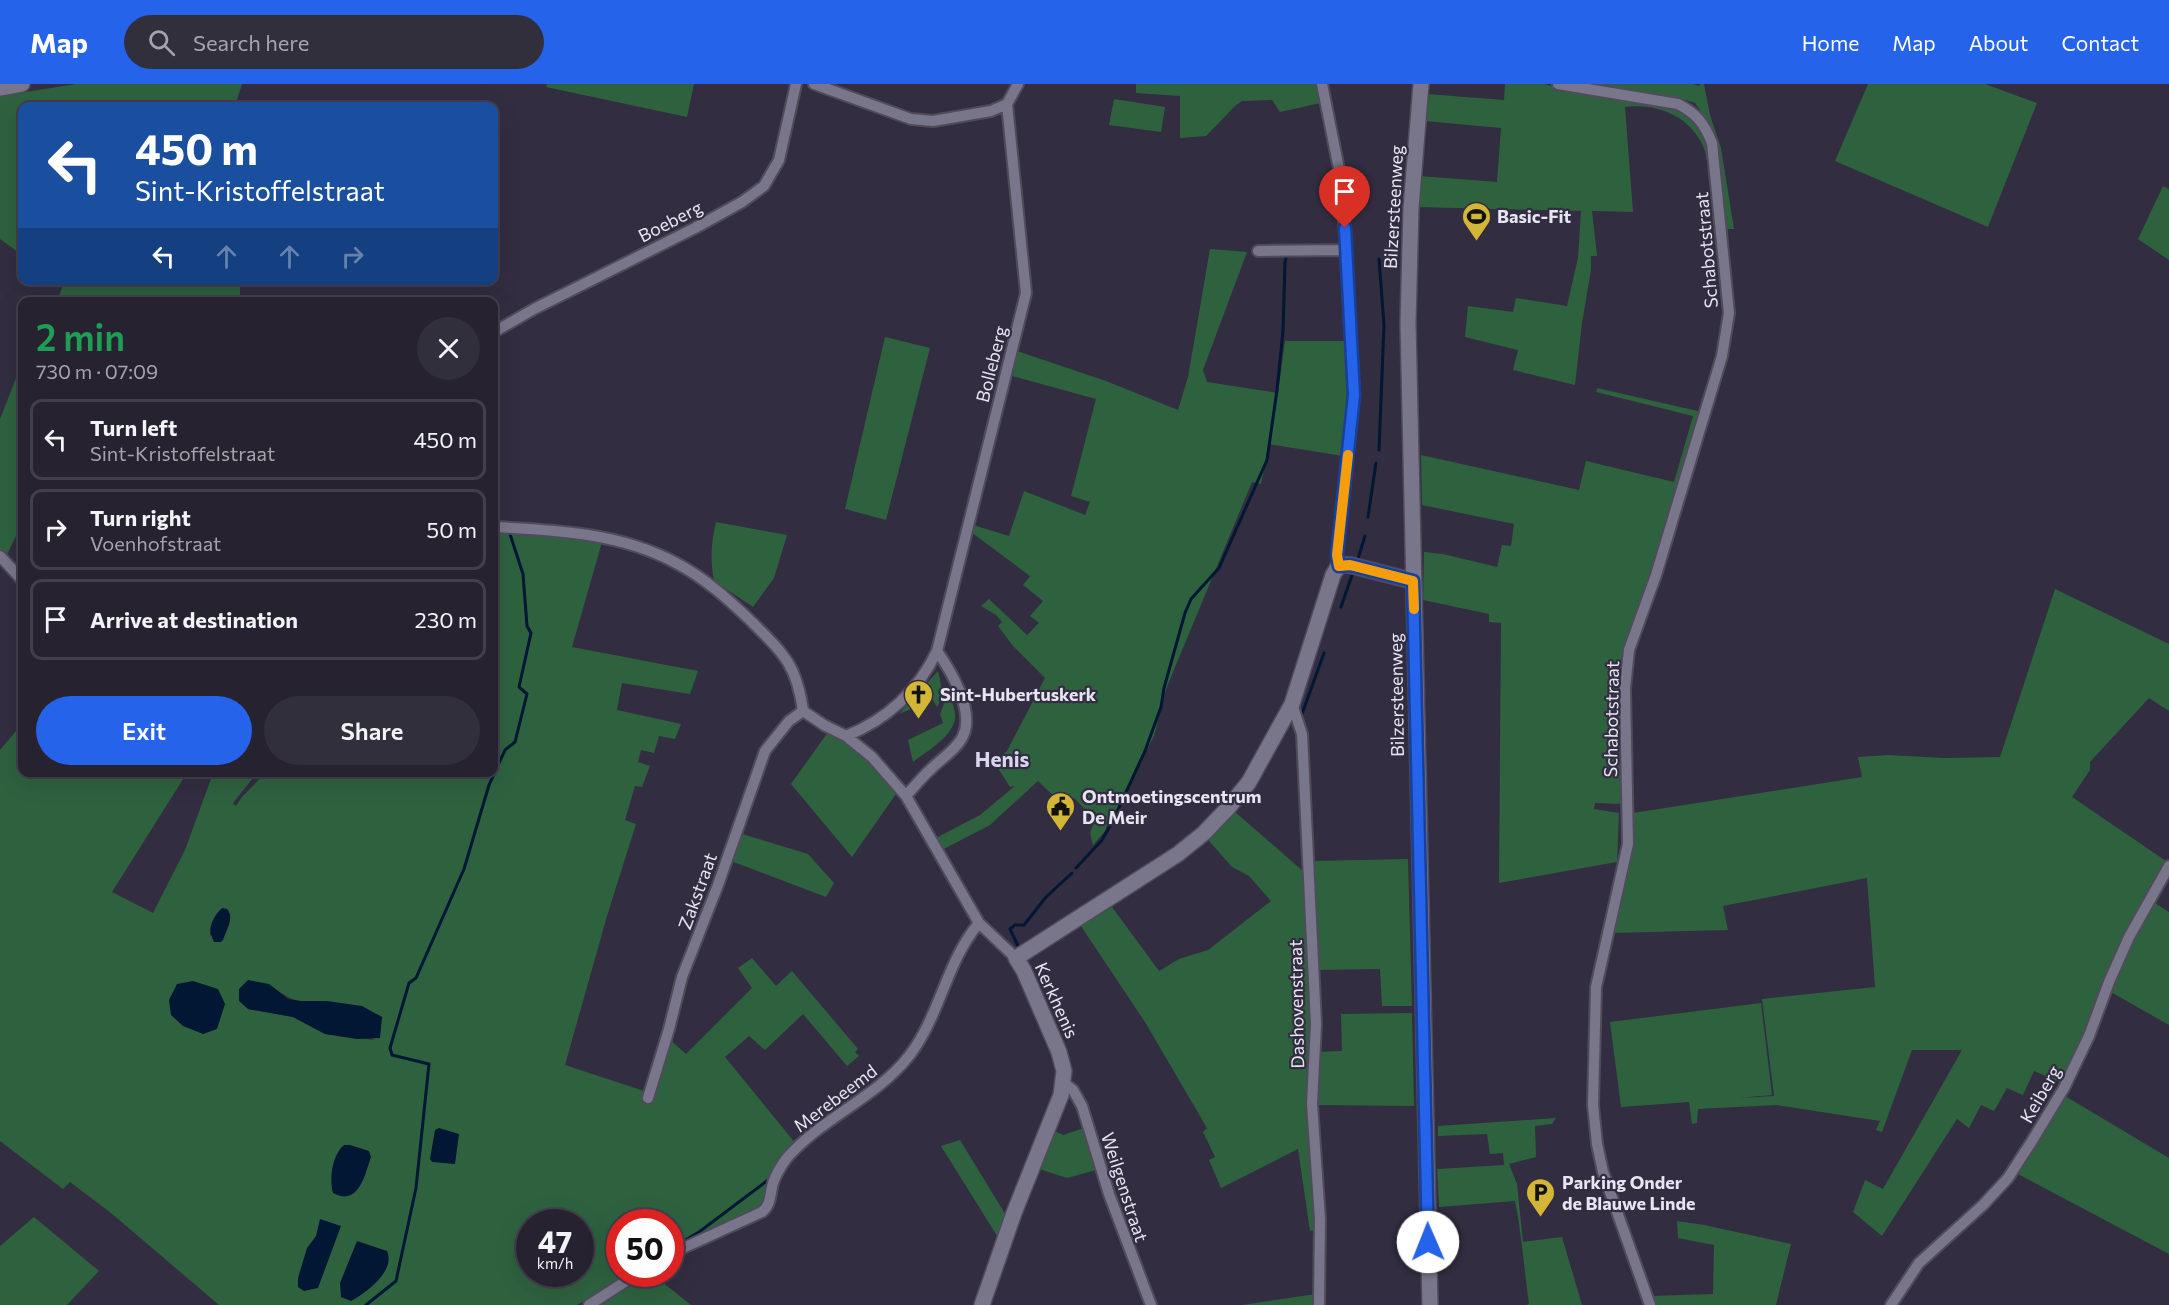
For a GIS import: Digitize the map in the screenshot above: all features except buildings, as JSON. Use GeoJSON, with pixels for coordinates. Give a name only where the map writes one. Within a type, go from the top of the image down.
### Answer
{"type":"FeatureCollection","features":[{"type":"Feature","properties":{"kind":"main road"},"geometry":{"type":"LineString","coordinates":[[0,88],[22,84]]}},
{"type":"Feature","properties":{"kind":"main road","name":"Bilzersteenweg"},"geometry":{"type":"LineString","coordinates":[[1421,84],[1411,208],[1408,323],[1430,1305]]}},
{"type":"Feature","properties":{"kind":"main road"},"geometry":{"type":"LineString","coordinates":[[1016,958],[1147,876],[1204,833],[1228,808],[1249,782],[1292,704],[1333,575],[1339,566],[1350,565],[1413,581]]}},
{"type":"Feature","properties":{"kind":"main road","name":"Kerkhenis"},"geometry":{"type":"LineString","coordinates":[[982,1305],[1014,1213],[1064,1083],[1064,1071],[1059,1052],[1024,971],[1016,958]]}},
{"type":"Feature","properties":{"kind":"street","name":"Boeberg"},"geometry":{"type":"LineString","coordinates":[[498,330],[705,222],[742,202],[764,186],[779,160],[796,84]]}},
{"type":"Feature","properties":{"kind":"street"},"geometry":{"type":"LineString","coordinates":[[814,84],[911,119],[933,121],[991,111],[1007,104],[1018,84]]}},
{"type":"Feature","properties":{"kind":"street"},"geometry":{"type":"LineString","coordinates":[[1322,84],[1342,184],[1354,395],[1337,555],[1339,566]]}},
{"type":"Feature","properties":{"kind":"street","name":"Schabotstraat"},"geometry":{"type":"LineString","coordinates":[[1558,84],[1678,104],[1689,109],[1704,124],[1712,143],[1729,313],[1722,356],[1656,575],[1629,650],[1625,688],[1628,844],[1596,987],[1593,1105],[1597,1144],[1603,1172],[1650,1305]]}},
{"type":"Feature","properties":{"kind":"street","name":"Bolleberg"},"geometry":{"type":"LineString","coordinates":[[846,736],[862,729],[898,706],[927,671],[938,651],[1026,293],[1007,104]]}},
{"type":"Feature","properties":{"kind":"street"},"geometry":{"type":"LineString","coordinates":[[1258,250],[1347,250]]}},
{"type":"Feature","properties":{"kind":"street"},"geometry":{"type":"LineString","coordinates":[[498,527],[564,532],[605,538],[641,548],[676,562],[727,599],[789,661],[798,685],[803,711]]}},
{"type":"Feature","properties":{"kind":"street"},"geometry":{"type":"LineString","coordinates":[[0,556],[18,576]]}},
{"type":"Feature","properties":{"kind":"street"},"geometry":{"type":"LineString","coordinates":[[906,796],[959,743],[966,728],[966,712],[962,697],[938,651]]}},
{"type":"Feature","properties":{"kind":"street","name":"Dashovenstraat"},"geometry":{"type":"LineString","coordinates":[[1292,704],[1302,734],[1313,957],[1316,1024],[1312,1104],[1320,1219],[1319,1305]]}},
{"type":"Feature","properties":{"kind":"street","name":"Kerkhenis"},"geometry":{"type":"LineString","coordinates":[[803,711],[846,736],[872,757],[906,796],[979,923],[1016,958]]}},
{"type":"Feature","properties":{"kind":"street","name":"Zakstraat"},"geometry":{"type":"LineString","coordinates":[[648,1098],[682,977],[718,885],[765,751],[789,721],[803,711]]}},
{"type":"Feature","properties":{"kind":"street","name":"Keiberg"},"geometry":{"type":"LineString","coordinates":[[1891,1305],[1919,1263],[1983,1205],[2008,1178],[2032,1141],[2064,1088],[2089,1036],[2109,982],[2129,938],[2169,866]]}},
{"type":"Feature","properties":{"kind":"street","name":"Merebeemd"},"geometry":{"type":"LineString","coordinates":[[684,1248],[762,1212],[768,1207],[777,1174],[804,1140],[866,1097],[897,1070],[922,1037],[952,965],[967,937],[979,923]]}},
{"type":"Feature","properties":{"kind":"street","name":"Weilgenstraat"},"geometry":{"type":"LineString","coordinates":[[1064,1083],[1073,1090],[1082,1106],[1109,1194],[1151,1305]]}},
{"type":"Feature","properties":{"kind":"street"},"geometry":{"type":"LineString","coordinates":[[589,1305],[617,1287]]}},
{"type":"Feature","properties":{"kind":"green space"},"geometry":{"type":"Polygon","coordinates":[[[76,84],[242,84],[236,102],[18,102],[18,252],[0,239],[0,96],[76,84]]]}},
{"type":"Feature","properties":{"kind":"green space"},"geometry":{"type":"Polygon","coordinates":[[[547,84],[694,84],[687,117],[546,87],[547,84]]]}},
{"type":"Feature","properties":{"kind":"green space"},"geometry":{"type":"Polygon","coordinates":[[[1136,84],[1317,84],[1321,103],[1280,112],[1272,100],[1242,101],[1206,136],[1180,138],[1180,96],[1136,93],[1136,84]]]}},
{"type":"Feature","properties":{"kind":"green space"},"geometry":{"type":"Polygon","coordinates":[[[1505,84],[1544,84],[1583,94],[1622,98],[1682,109],[1707,135],[1711,183],[1703,146],[1689,126],[1660,109],[1625,107],[1633,212],[1592,211],[1597,256],[1591,256],[1575,385],[1513,370],[1518,350],[1465,337],[1468,306],[1513,312],[1516,298],[1567,306],[1578,258],[1581,211],[1417,207],[1420,176],[1497,182],[1501,128],[1425,121],[1427,94],[1504,100],[1505,84]]]}},
{"type":"Feature","properties":{"kind":"green space"},"geometry":{"type":"Polygon","coordinates":[[[1588,84],[1693,84],[1699,86],[1704,84],[1710,115],[1721,148],[1734,229],[1727,229],[1716,147],[1704,117],[1695,103],[1588,84]]]}},
{"type":"Feature","properties":{"kind":"green space"},"geometry":{"type":"Polygon","coordinates":[[[1868,84],[1985,84],[2037,103],[1988,227],[1835,161],[1868,84]]]}},
{"type":"Feature","properties":{"kind":"green space"},"geometry":{"type":"Polygon","coordinates":[[[1114,99],[1165,107],[1161,132],[1109,125],[1114,99]]]}},
{"type":"Feature","properties":{"kind":"green space"},"geometry":{"type":"Polygon","coordinates":[[[2163,186],[2169,189],[2169,260],[2138,239],[2163,186]]]}},
{"type":"Feature","properties":{"kind":"green space"},"geometry":{"type":"Polygon","coordinates":[[[1210,249],[1247,252],[1203,370],[1207,382],[1278,393],[1285,341],[1348,341],[1349,380],[1343,456],[1269,444],[1261,484],[1252,482],[1166,689],[1154,736],[1117,811],[1093,845],[1090,833],[1095,820],[1074,798],[1064,806],[1038,781],[990,825],[942,850],[936,838],[980,815],[1015,786],[1010,787],[994,762],[1007,751],[1045,678],[1013,646],[998,626],[1002,622],[996,615],[981,606],[989,599],[1027,635],[1039,623],[1030,616],[1043,601],[1023,585],[1030,576],[971,532],[973,525],[1009,536],[1024,491],[1085,515],[1090,502],[1071,496],[1096,399],[1012,376],[1017,351],[1106,381],[1178,410],[1188,377],[1210,249]]]}},
{"type":"Feature","properties":{"kind":"green space"},"geometry":{"type":"Polygon","coordinates":[[[63,285],[240,285],[240,297],[59,297],[63,285]]]}},
{"type":"Feature","properties":{"kind":"green space"},"geometry":{"type":"Polygon","coordinates":[[[885,337],[930,348],[886,520],[845,509],[885,337]]]}},
{"type":"Feature","properties":{"kind":"green space"},"geometry":{"type":"Polygon","coordinates":[[[18,373],[18,532],[6,557],[0,551],[0,419],[18,373]]]}},
{"type":"Feature","properties":{"kind":"green space"},"geometry":{"type":"Polygon","coordinates":[[[1597,388],[1702,412],[1653,572],[1630,637],[1625,804],[1595,803],[1594,809],[1619,813],[1617,862],[1499,883],[1501,623],[1489,622],[1489,614],[1423,600],[1424,552],[1443,554],[1497,567],[1502,545],[1511,546],[1514,524],[1422,505],[1421,455],[1579,490],[1586,461],[1674,482],[1693,416],[1596,392],[1597,388]]]}},
{"type":"Feature","properties":{"kind":"green space"},"geometry":{"type":"Polygon","coordinates":[[[716,522],[787,535],[774,578],[753,607],[714,581],[712,551],[716,522]]]}},
{"type":"Feature","properties":{"kind":"green space"},"geometry":{"type":"Polygon","coordinates":[[[498,530],[602,542],[572,647],[698,671],[690,694],[622,683],[617,710],[681,724],[675,739],[659,736],[654,753],[641,750],[638,762],[650,766],[642,787],[635,786],[625,820],[636,824],[607,916],[565,1065],[647,1092],[669,1039],[686,1054],[752,988],[738,968],[752,958],[776,986],[792,971],[858,1049],[855,1052],[859,1056],[847,1066],[803,1014],[765,1050],[749,1036],[725,1057],[796,1144],[764,1204],[684,1244],[684,1209],[606,1209],[607,1287],[577,1305],[219,1305],[111,1213],[70,1182],[63,1189],[0,1141],[0,750],[18,729],[18,777],[184,777],[112,892],[153,913],[185,850],[212,777],[254,777],[233,803],[236,806],[261,777],[498,777],[498,530]],[[227,909],[217,913],[210,928],[210,935],[223,940],[230,916],[227,909]],[[269,984],[248,1009],[293,1017],[325,1034],[374,1040],[327,1001],[296,1000],[284,995],[269,984]]]}},
{"type":"Feature","properties":{"kind":"green space"},"geometry":{"type":"Polygon","coordinates":[[[2055,589],[2169,644],[2169,711],[2149,698],[2090,762],[2090,770],[2072,797],[2166,861],[2120,950],[2094,1015],[2062,1083],[2034,1071],[2023,1095],[2007,1088],[1994,1111],[1981,1105],[1969,1128],[1957,1119],[1882,1236],[1853,1212],[1865,1180],[1883,1189],[1962,1050],[1912,1050],[1882,1132],[1876,1130],[1880,1121],[1777,1105],[1698,1109],[1697,1123],[1692,1124],[1689,1102],[1621,1107],[1610,1022],[1761,1003],[1772,1095],[1737,1098],[1774,1096],[1762,999],[1875,987],[1867,878],[1723,906],[1728,930],[1611,933],[1630,846],[1633,813],[1862,777],[1858,757],[1888,755],[1944,758],[2000,757],[2055,589]]]}},
{"type":"Feature","properties":{"kind":"green space"},"geometry":{"type":"Polygon","coordinates":[[[938,671],[941,694],[937,707],[933,700],[899,714],[938,671]]]}},
{"type":"Feature","properties":{"kind":"green space"},"geometry":{"type":"Polygon","coordinates":[[[947,686],[955,711],[953,726],[938,744],[913,762],[908,740],[943,723],[940,714],[947,686]]]}},
{"type":"Feature","properties":{"kind":"green space"},"geometry":{"type":"Polygon","coordinates":[[[828,732],[865,759],[896,794],[852,857],[791,784],[828,732]]]}},
{"type":"Feature","properties":{"kind":"green space"},"geometry":{"type":"Polygon","coordinates":[[[1234,811],[1304,872],[1317,1229],[1310,1231],[1298,1149],[1221,1188],[1209,1160],[1215,1157],[1203,1132],[1207,1128],[1145,1022],[1081,926],[1112,907],[1159,971],[1179,959],[1208,950],[1271,901],[1249,876],[1232,867],[1209,841],[1234,811]]]}},
{"type":"Feature","properties":{"kind":"green space"},"geometry":{"type":"Polygon","coordinates":[[[739,833],[808,854],[834,883],[826,897],[731,861],[739,833]]]}},
{"type":"Feature","properties":{"kind":"green space"},"geometry":{"type":"Polygon","coordinates":[[[1408,859],[1412,1006],[1382,1006],[1380,969],[1315,970],[1312,861],[1408,859]]]}},
{"type":"Feature","properties":{"kind":"green space"},"geometry":{"type":"Polygon","coordinates":[[[2152,901],[2169,912],[2169,1025],[2109,991],[2152,901]]]}},
{"type":"Feature","properties":{"kind":"green space"},"geometry":{"type":"Polygon","coordinates":[[[1412,1013],[1414,1106],[1318,1105],[1316,1052],[1342,1051],[1341,1014],[1412,1013]]]}},
{"type":"Feature","properties":{"kind":"green space"},"geometry":{"type":"Polygon","coordinates":[[[2065,1096],[2169,1158],[2169,1254],[2018,1174],[2065,1096]]]}},
{"type":"Feature","properties":{"kind":"green space"},"geometry":{"type":"Polygon","coordinates":[[[1556,1118],[1552,1124],[1535,1126],[1536,1157],[1509,1164],[1517,1184],[1523,1242],[1562,1237],[1582,1305],[1526,1305],[1529,1304],[1515,1201],[1439,1207],[1437,1169],[1504,1165],[1503,1153],[1490,1154],[1487,1134],[1438,1136],[1438,1126],[1556,1118]]]}},
{"type":"Feature","properties":{"kind":"green space"},"geometry":{"type":"Polygon","coordinates":[[[1084,1128],[1096,1170],[1067,1178],[1039,1169],[1055,1131],[1063,1135],[1084,1128]]]}},
{"type":"Feature","properties":{"kind":"green space"},"geometry":{"type":"Polygon","coordinates":[[[960,1140],[1007,1217],[999,1239],[941,1146],[960,1140]]]}},
{"type":"Feature","properties":{"kind":"green space"},"geometry":{"type":"Polygon","coordinates":[[[34,1217],[99,1271],[67,1305],[0,1305],[0,1246],[34,1217]]]}},
{"type":"Feature","properties":{"kind":"green space"},"geometry":{"type":"Polygon","coordinates":[[[1677,1221],[1791,1244],[1776,1305],[1654,1305],[1651,1296],[1713,1294],[1714,1245],[1678,1238],[1677,1221]]]}},
{"type":"Feature","properties":{"kind":"green space"},"geometry":{"type":"Polygon","coordinates":[[[628,1287],[668,1287],[691,1305],[602,1305],[628,1287]]]}},
{"type":"Feature","properties":{"kind":"green space"},"geometry":{"type":"Polygon","coordinates":[[[1316,1294],[1316,1305],[1242,1305],[1316,1294]]]}},
{"type":"Feature","properties":{"kind":"water"},"geometry":{"type":"Polygon","coordinates":[[[222,908],[227,909],[229,913],[229,924],[223,940],[214,942],[211,933],[212,924],[222,908]]]}},
{"type":"Feature","properties":{"kind":"water"},"geometry":{"type":"Polygon","coordinates":[[[248,980],[269,984],[288,999],[362,1006],[382,1017],[380,1038],[357,1039],[325,1034],[293,1017],[248,1009],[239,1001],[239,989],[248,980]]]}},
{"type":"Feature","properties":{"kind":"water"},"geometry":{"type":"Polygon","coordinates":[[[193,981],[218,989],[225,1004],[217,1029],[203,1034],[183,1026],[171,1015],[169,1000],[177,984],[193,981]]]}},
{"type":"Feature","properties":{"kind":"water"},"geometry":{"type":"Polygon","coordinates":[[[439,1128],[459,1134],[455,1164],[432,1162],[430,1159],[435,1130],[439,1128]]]}},
{"type":"Feature","properties":{"kind":"water"},"geometry":{"type":"Polygon","coordinates":[[[344,1145],[369,1151],[371,1157],[360,1187],[349,1196],[333,1193],[331,1181],[334,1161],[344,1145]]]}},
{"type":"Feature","properties":{"kind":"water"},"geometry":{"type":"Polygon","coordinates":[[[320,1219],[341,1226],[318,1288],[304,1291],[298,1287],[298,1278],[307,1248],[316,1236],[320,1219]]]}},
{"type":"Feature","properties":{"kind":"water"},"geometry":{"type":"Polygon","coordinates":[[[357,1241],[387,1251],[389,1259],[384,1274],[364,1293],[351,1301],[341,1297],[340,1283],[357,1241]]]}},
{"type":"Feature","properties":{"kind":"waterway"},"geometry":{"type":"LineString","coordinates":[[1115,816],[1145,751],[1161,707],[1185,613],[1191,599],[1219,568],[1267,460],[1283,331],[1287,254]]}},
{"type":"Feature","properties":{"kind":"waterway"},"geometry":{"type":"LineString","coordinates":[[1379,259],[1384,325],[1379,450]]}},
{"type":"Feature","properties":{"kind":"waterway"},"geometry":{"type":"LineString","coordinates":[[1368,517],[1376,463]]}},
{"type":"Feature","properties":{"kind":"waterway"},"geometry":{"type":"LineString","coordinates":[[498,765],[505,750],[515,742],[527,694],[519,687],[531,633],[527,626],[523,574],[510,534]]}},
{"type":"Feature","properties":{"kind":"waterway"},"geometry":{"type":"LineString","coordinates":[[1357,562],[1365,536]]}},
{"type":"Feature","properties":{"kind":"waterway"},"geometry":{"type":"LineString","coordinates":[[1341,607],[1353,572]]}},
{"type":"Feature","properties":{"kind":"waterway"},"geometry":{"type":"LineString","coordinates":[[1302,714],[1324,653]]}},
{"type":"Feature","properties":{"kind":"waterway"},"geometry":{"type":"LineString","coordinates":[[366,1305],[396,1281],[416,1188],[429,1064],[392,1055],[390,1048],[409,983],[416,978],[464,869],[493,777]]}},
{"type":"Feature","properties":{"kind":"waterway"},"geometry":{"type":"LineString","coordinates":[[1076,868],[1102,840],[1110,826]]}},
{"type":"Feature","properties":{"kind":"waterway"},"geometry":{"type":"LineString","coordinates":[[1018,946],[1010,929],[1015,925],[1024,925],[1046,897],[1072,873]]}},
{"type":"Feature","properties":{"kind":"waterway"},"geometry":{"type":"LineString","coordinates":[[684,1241],[768,1180]]}},
{"type":"Feature","properties":{"kind":"slow traffic"},"geometry":{"type":"LineString","coordinates":[[1348,455],[1337,555],[1339,566],[1350,565],[1413,581],[1414,609]]}},
{"type":"Feature","properties":{"kind":"place","name":"Basic-Fit"},"geometry":{"type":"Point","coordinates":[1476,242]}},
{"type":"Feature","properties":{"kind":"place","name":"Sint-Hubertuskerk"},"geometry":{"type":"Point","coordinates":[919,720]}},
{"type":"Feature","properties":{"kind":"place","name":"Ontmoetingscentrum De Meir"},"geometry":{"type":"Point","coordinates":[1061,832]}},
{"type":"Feature","properties":{"kind":"place","name":"Parking Onder de Blauwe Linde"},"geometry":{"type":"Point","coordinates":[1541,1218]}},
{"type":"Feature","properties":{"kind":"district","name":"Henis"},"geometry":{"type":"Point","coordinates":[1002,758]}},
{"type":"Feature","properties":{"kind":"route"},"geometry":{"type":"LineString","coordinates":[[1345,228],[1354,395],[1337,555],[1339,566],[1350,565],[1413,581],[1428,1242]]}}]}
